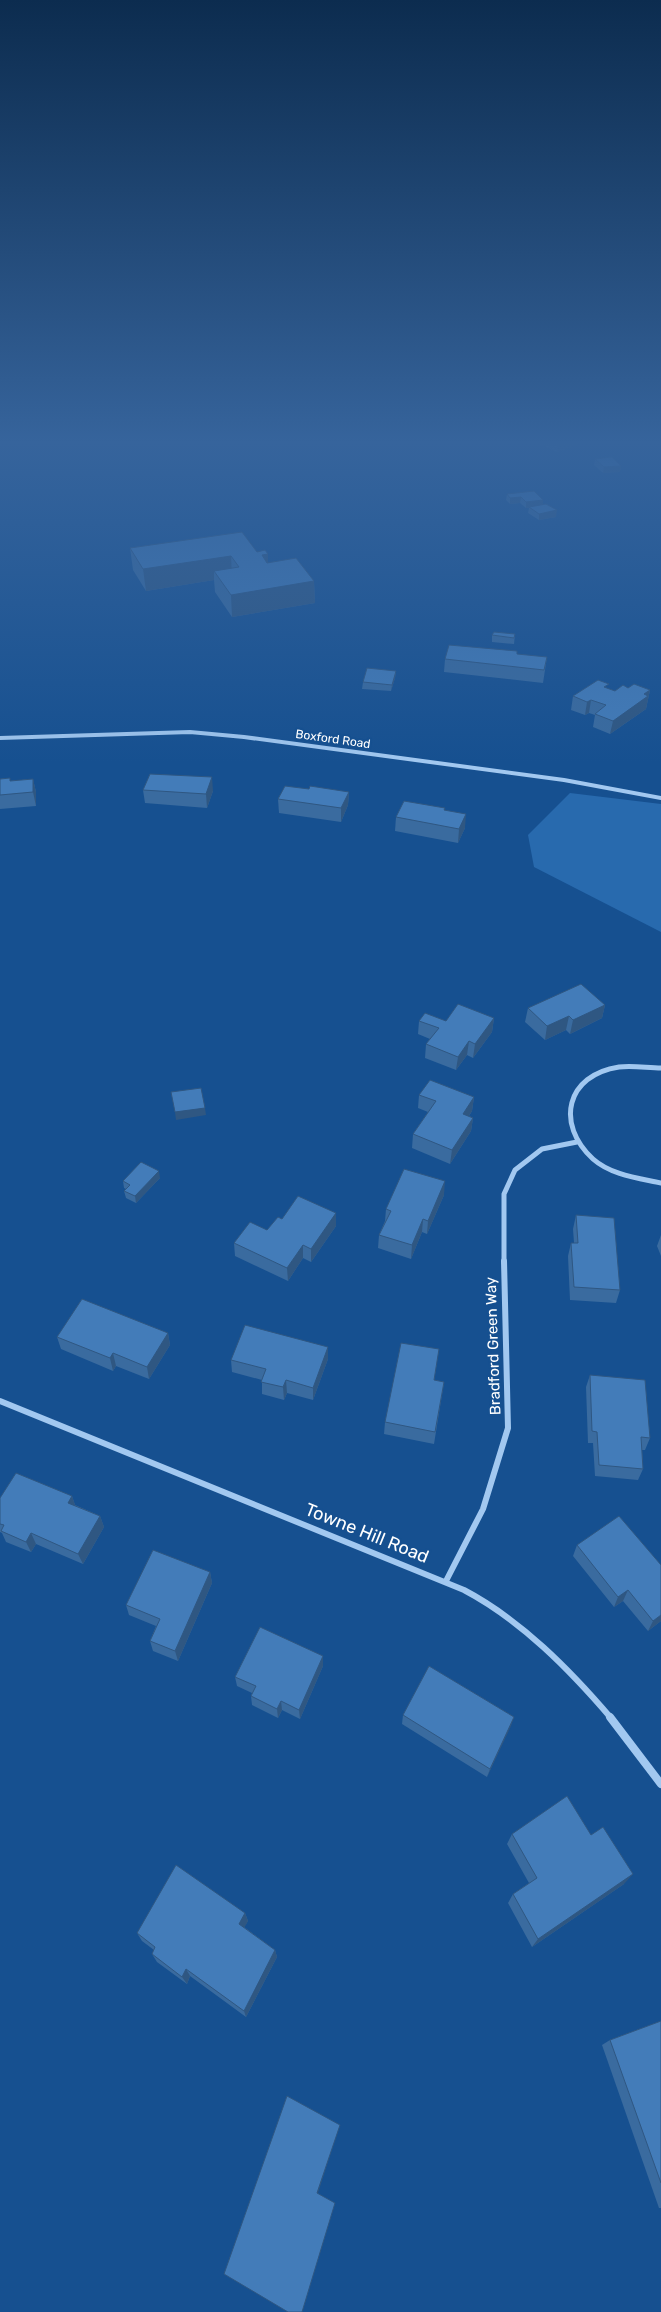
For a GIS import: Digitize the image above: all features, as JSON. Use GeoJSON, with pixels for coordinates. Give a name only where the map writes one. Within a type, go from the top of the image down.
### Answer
{"type":"FeatureCollection","features":[{"type":"Feature","properties":{"kind":"street","name":"Boxford Road"},"geometry":{"type":"LineString","coordinates":[[0,738],[190,732],[254,738],[564,780],[661,798]]}},
{"type":"Feature","properties":{"kind":"street"},"geometry":{"type":"LineString","coordinates":[[661,1068],[637,1064],[608,1068],[585,1079],[570,1097],[567,1119],[577,1142],[597,1162],[626,1177],[661,1183]]}},
{"type":"Feature","properties":{"kind":"street","name":"Bradford Green Way"},"geometry":{"type":"LineString","coordinates":[[446,1581],[483,1509],[508,1428],[504,1321],[504,1194],[515,1170],[542,1149],[577,1142]]}},
{"type":"Feature","properties":{"kind":"street","name":"Towne Hill Road"},"geometry":{"type":"LineString","coordinates":[[0,1401],[446,1581],[483,1601],[556,1661],[602,1710],[650,1767],[661,1784]]}},
{"type":"Feature","properties":{"kind":"shaded area"},"geometry":{"type":"Polygon","coordinates":[[[570,793],[661,804],[661,932],[534,867],[528,835],[570,793]]]}},
{"type":"Feature","properties":{"kind":"building"},"geometry":{"type":"Polygon","coordinates":[[[253,547],[257,552],[265,550],[268,554],[262,555],[267,563],[296,558],[314,581],[231,595],[214,571],[239,567],[231,556],[143,569],[130,548],[253,547]]]}},
{"type":"Feature","properties":{"kind":"building"},"geometry":{"type":"Polygon","coordinates":[[[494,632],[515,634],[514,638],[492,635],[494,632]]]}},
{"type":"Feature","properties":{"kind":"building"},"geometry":{"type":"Polygon","coordinates":[[[449,645],[517,651],[517,654],[547,657],[544,670],[445,659],[449,645]]]}},
{"type":"Feature","properties":{"kind":"building"},"geometry":{"type":"Polygon","coordinates":[[[367,668],[396,671],[392,685],[363,682],[367,668]]]}},
{"type":"Feature","properties":{"kind":"building"},"geometry":{"type":"Polygon","coordinates":[[[598,680],[609,684],[604,687],[615,691],[623,685],[628,688],[634,684],[650,690],[644,694],[648,696],[613,721],[595,714],[606,705],[591,700],[587,702],[573,696],[598,680]]]}},
{"type":"Feature","properties":{"kind":"building"},"geometry":{"type":"Polygon","coordinates":[[[150,774],[212,777],[206,794],[143,790],[150,774]]]}},
{"type":"Feature","properties":{"kind":"building"},"geometry":{"type":"Polygon","coordinates":[[[10,778],[10,781],[33,779],[33,792],[0,795],[0,779],[10,778]]]}},
{"type":"Feature","properties":{"kind":"building"},"geometry":{"type":"Polygon","coordinates":[[[285,786],[309,789],[310,786],[349,792],[341,808],[278,799],[285,786]]]}},
{"type":"Feature","properties":{"kind":"building"},"geometry":{"type":"Polygon","coordinates":[[[404,801],[445,808],[444,810],[466,814],[459,829],[396,817],[404,801]]]}},
{"type":"Feature","properties":{"kind":"building"},"geometry":{"type":"Polygon","coordinates":[[[581,984],[605,1005],[573,1020],[569,1016],[547,1026],[528,1008],[581,984]]]}},
{"type":"Feature","properties":{"kind":"building"},"geometry":{"type":"Polygon","coordinates":[[[458,1004],[494,1018],[475,1044],[469,1041],[458,1057],[426,1044],[439,1028],[419,1021],[425,1013],[446,1021],[458,1004]]]}},
{"type":"Feature","properties":{"kind":"building"},"geometry":{"type":"Polygon","coordinates":[[[430,1080],[474,1097],[463,1114],[473,1118],[452,1150],[413,1134],[436,1101],[419,1095],[430,1080]]]}},
{"type":"Feature","properties":{"kind":"building"},"geometry":{"type":"Polygon","coordinates":[[[201,1088],[205,1108],[175,1112],[171,1092],[201,1088]]]}},
{"type":"Feature","properties":{"kind":"building"},"geometry":{"type":"Polygon","coordinates":[[[141,1162],[159,1171],[135,1196],[124,1191],[130,1185],[123,1181],[141,1162]]]}},
{"type":"Feature","properties":{"kind":"building"},"geometry":{"type":"Polygon","coordinates":[[[404,1169],[445,1181],[428,1221],[423,1219],[412,1245],[379,1235],[391,1211],[386,1209],[404,1169]]]}},
{"type":"Feature","properties":{"kind":"building"},"geometry":{"type":"Polygon","coordinates":[[[298,1196],[336,1213],[311,1249],[303,1245],[287,1268],[234,1243],[250,1222],[267,1230],[278,1217],[282,1219],[298,1196]]]}},
{"type":"Feature","properties":{"kind":"building"},"geometry":{"type":"Polygon","coordinates":[[[576,1215],[614,1218],[620,1290],[574,1287],[571,1243],[578,1243],[576,1215]]]}},
{"type":"Feature","properties":{"kind":"building"},"geometry":{"type":"Polygon","coordinates":[[[82,1299],[168,1333],[147,1367],[113,1353],[110,1358],[57,1337],[82,1299]]]}},
{"type":"Feature","properties":{"kind":"building"},"geometry":{"type":"Polygon","coordinates":[[[245,1325],[328,1347],[313,1388],[286,1380],[283,1387],[261,1382],[266,1369],[231,1360],[245,1325]]]}},
{"type":"Feature","properties":{"kind":"building"},"geometry":{"type":"Polygon","coordinates":[[[401,1343],[439,1349],[434,1380],[444,1382],[435,1432],[385,1422],[401,1343]]]}},
{"type":"Feature","properties":{"kind":"building"},"geometry":{"type":"Polygon","coordinates":[[[590,1375],[645,1380],[650,1438],[641,1437],[643,1469],[599,1465],[597,1432],[592,1431],[590,1375]]]}},
{"type":"Feature","properties":{"kind":"building"},"geometry":{"type":"Polygon","coordinates":[[[16,1473],[72,1496],[68,1503],[100,1516],[78,1554],[31,1533],[26,1542],[1,1531],[4,1525],[0,1524],[0,1498],[16,1473]]]}},
{"type":"Feature","properties":{"kind":"building"},"geometry":{"type":"Polygon","coordinates":[[[619,1516],[661,1565],[661,1615],[653,1621],[628,1590],[618,1597],[577,1545],[619,1516]]]}},
{"type":"Feature","properties":{"kind":"building"},"geometry":{"type":"Polygon","coordinates":[[[153,1550],[210,1572],[175,1651],[150,1641],[160,1619],[126,1605],[153,1550]]]}},
{"type":"Feature","properties":{"kind":"building"},"geometry":{"type":"Polygon","coordinates":[[[260,1627],[323,1656],[299,1710],[281,1701],[277,1709],[251,1696],[256,1686],[235,1677],[260,1627]]]}},
{"type":"Feature","properties":{"kind":"building"},"geometry":{"type":"Polygon","coordinates":[[[429,1666],[514,1717],[490,1769],[403,1715],[429,1666]]]}},
{"type":"Feature","properties":{"kind":"building"},"geometry":{"type":"Polygon","coordinates":[[[567,1796],[591,1835],[603,1827],[633,1874],[538,1939],[513,1894],[537,1878],[512,1834],[567,1796]]]}},
{"type":"Feature","properties":{"kind":"building"},"geometry":{"type":"Polygon","coordinates":[[[176,1865],[245,1913],[239,1924],[275,1950],[244,2011],[186,1969],[182,1977],[152,1954],[155,1947],[137,1933],[176,1865]]]}},
{"type":"Feature","properties":{"kind":"building"},"geometry":{"type":"Polygon","coordinates":[[[661,2021],[661,2183],[610,2040],[661,2021]]]}},
{"type":"Feature","properties":{"kind":"building"},"geometry":{"type":"Polygon","coordinates":[[[287,2096],[340,2125],[317,2193],[335,2203],[302,2312],[288,2312],[224,2274],[287,2096]]]}}]}
